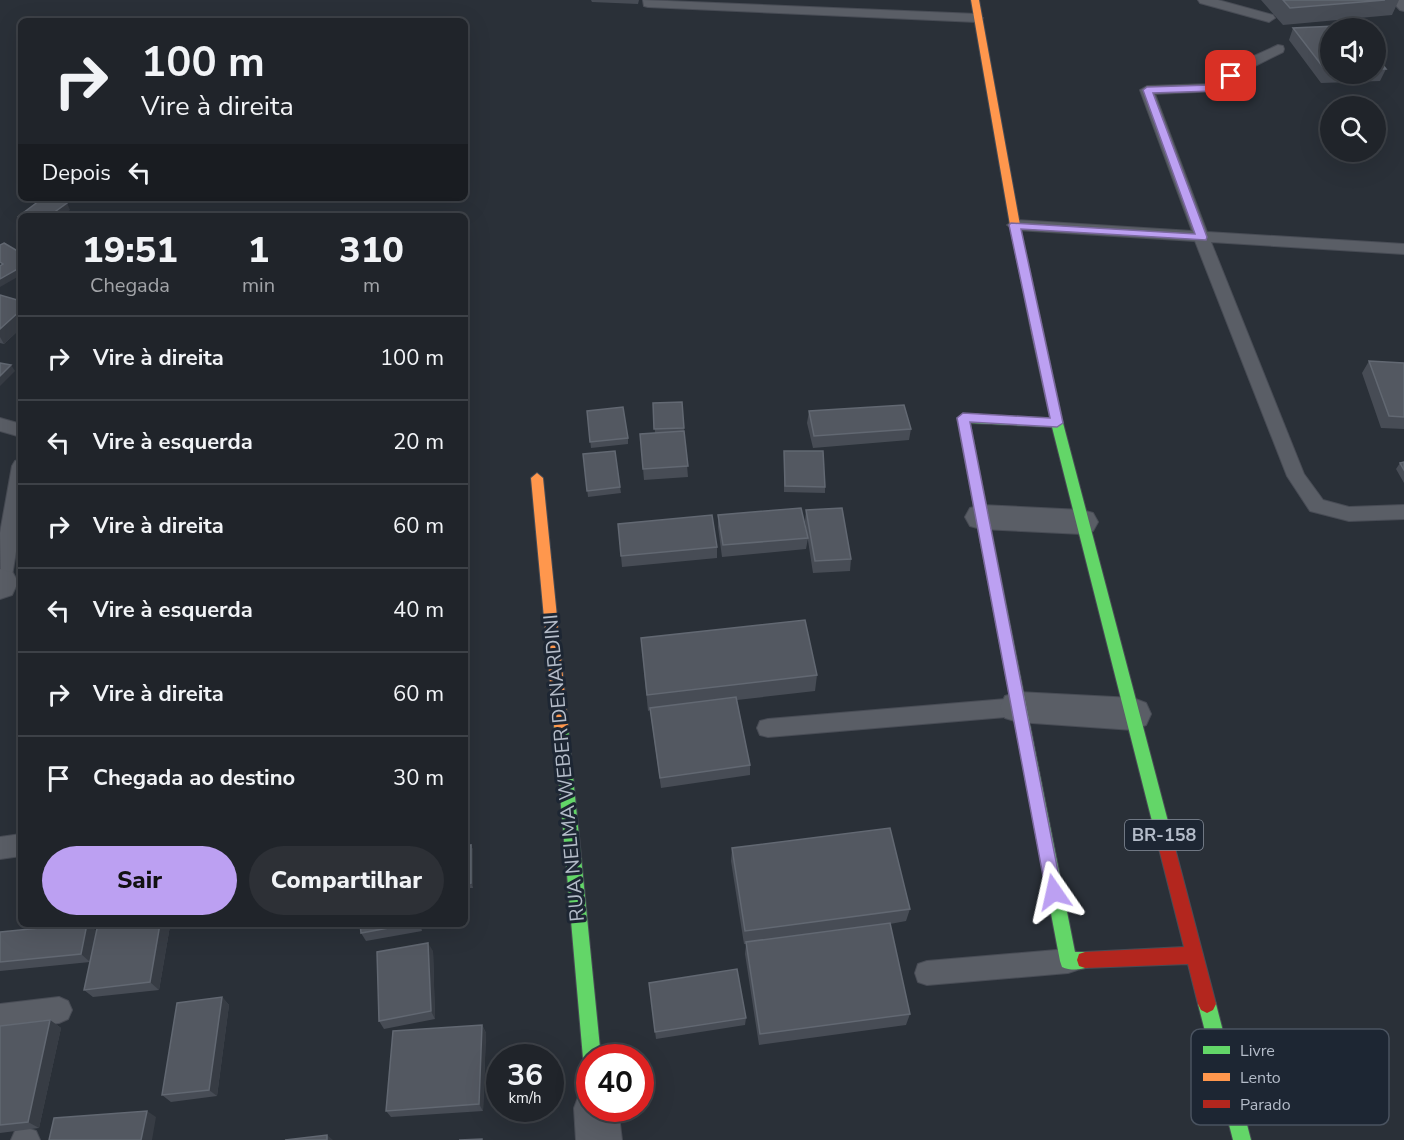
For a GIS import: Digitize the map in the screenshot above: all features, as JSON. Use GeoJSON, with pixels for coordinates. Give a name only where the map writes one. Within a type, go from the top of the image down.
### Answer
{"type":"FeatureCollection","features":[{"type":"Feature","properties":{"kind":"main road","name":"BR-158"},"geometry":{"type":"LineString","coordinates":[[975,0],[1015,225],[1057,423],[1213,1029]]}},
{"type":"Feature","properties":{"kind":"main road"},"geometry":{"type":"LineString","coordinates":[[1057,423],[963,418],[1068,961],[1194,955]]}},
{"type":"Feature","properties":{"kind":"main road","name":"RUA NELMA WEBER DENARDINI"},"geometry":{"type":"LineString","coordinates":[[537,478],[591,1044]]}},
{"type":"Feature","properties":{"kind":"main road","name":"BR-158"},"geometry":{"type":"LineString","coordinates":[[1238,1125],[1242,1140]]}},
{"type":"Feature","properties":{"kind":"street"},"geometry":{"type":"LineString","coordinates":[[981,517],[1082,522]]}},
{"type":"Feature","properties":{"kind":"street"},"geometry":{"type":"LineString","coordinates":[[1018,707],[1133,714]]}},
{"type":"Feature","properties":{"kind":"street"},"geometry":{"type":"LineString","coordinates":[[597,1122],[599,1140]]}},
{"type":"Feature","properties":{"kind":"lane"},"geometry":{"type":"LineString","coordinates":[[649,0],[648,3],[977,18]]}},
{"type":"Feature","properties":{"kind":"lane"},"geometry":{"type":"LineString","coordinates":[[1204,0],[1269,18]]}},
{"type":"Feature","properties":{"kind":"lane"},"geometry":{"type":"LineString","coordinates":[[1397,0],[1402,11]]}},
{"type":"Feature","properties":{"kind":"lane"},"geometry":{"type":"LineString","coordinates":[[1278,49],[1248,64],[1214,88],[1147,90],[1296,476],[1317,506],[1349,514],[1404,512]]}},
{"type":"Feature","properties":{"kind":"lane"},"geometry":{"type":"LineString","coordinates":[[1015,225],[1404,249]]}},
{"type":"Feature","properties":{"kind":"lane"},"geometry":{"type":"LineString","coordinates":[[0,424],[18,429]]}},
{"type":"Feature","properties":{"kind":"lane"},"geometry":{"type":"LineString","coordinates":[[0,584],[18,483]]}},
{"type":"Feature","properties":{"kind":"lane"},"geometry":{"type":"LineString","coordinates":[[768,728],[1018,707]]}},
{"type":"Feature","properties":{"kind":"lane"},"geometry":{"type":"LineString","coordinates":[[0,848],[18,845]]}},
{"type":"Feature","properties":{"kind":"lane"},"geometry":{"type":"LineString","coordinates":[[927,973],[1068,961]]}},
{"type":"Feature","properties":{"kind":"lane"},"geometry":{"type":"LineString","coordinates":[[0,1017],[59,1010]]}},
{"type":"Feature","properties":{"kind":"building"},"geometry":{"type":"Polygon","coordinates":[[[1283,0],[1385,0],[1290,8],[1283,0]]]}},
{"type":"Feature","properties":{"kind":"building"},"geometry":{"type":"Polygon","coordinates":[[[1320,27],[1320,63],[1293,28],[1320,27]]]}},
{"type":"Feature","properties":{"kind":"building"},"geometry":{"type":"Polygon","coordinates":[[[39,201],[67,203],[53,213],[23,213],[39,201]]]}},
{"type":"Feature","properties":{"kind":"building"},"geometry":{"type":"Polygon","coordinates":[[[4,243],[18,251],[18,269],[0,279],[0,266],[3,264],[0,262],[0,245],[4,243]]]}},
{"type":"Feature","properties":{"kind":"building"},"geometry":{"type":"Polygon","coordinates":[[[0,295],[18,300],[18,313],[0,329],[0,295]]]}},
{"type":"Feature","properties":{"kind":"building"},"geometry":{"type":"Polygon","coordinates":[[[1369,361],[1404,363],[1404,417],[1389,416],[1369,361]]]}},
{"type":"Feature","properties":{"kind":"building"},"geometry":{"type":"Polygon","coordinates":[[[0,363],[11,365],[0,376],[0,363]]]}},
{"type":"Feature","properties":{"kind":"building"},"geometry":{"type":"Polygon","coordinates":[[[682,402],[684,428],[654,429],[653,403],[682,402]]]}},
{"type":"Feature","properties":{"kind":"building"},"geometry":{"type":"Polygon","coordinates":[[[904,405],[911,429],[814,436],[809,411],[904,405]]]}},
{"type":"Feature","properties":{"kind":"building"},"geometry":{"type":"Polygon","coordinates":[[[623,407],[628,438],[590,442],[587,411],[623,407]]]}},
{"type":"Feature","properties":{"kind":"building"},"geometry":{"type":"Polygon","coordinates":[[[684,431],[688,466],[643,469],[640,434],[684,431]]]}},
{"type":"Feature","properties":{"kind":"building"},"geometry":{"type":"Polygon","coordinates":[[[615,451],[620,487],[587,491],[583,454],[615,451]]]}},
{"type":"Feature","properties":{"kind":"building"},"geometry":{"type":"Polygon","coordinates":[[[784,451],[823,451],[825,487],[785,486],[784,451]]]}},
{"type":"Feature","properties":{"kind":"building"},"geometry":{"type":"Polygon","coordinates":[[[801,508],[808,538],[723,545],[718,515],[801,508]]]}},
{"type":"Feature","properties":{"kind":"building"},"geometry":{"type":"Polygon","coordinates":[[[842,508],[851,559],[815,561],[806,510],[842,508]]]}},
{"type":"Feature","properties":{"kind":"building"},"geometry":{"type":"Polygon","coordinates":[[[712,515],[717,547],[621,556],[618,524],[712,515]]]}},
{"type":"Feature","properties":{"kind":"building"},"geometry":{"type":"Polygon","coordinates":[[[805,620],[817,675],[647,695],[641,638],[805,620]]]}},
{"type":"Feature","properties":{"kind":"building"},"geometry":{"type":"Polygon","coordinates":[[[736,697],[750,765],[660,778],[650,708],[736,697]]]}},
{"type":"Feature","properties":{"kind":"building"},"geometry":{"type":"Polygon","coordinates":[[[890,828],[910,909],[745,931],[732,848],[890,828]]]}},
{"type":"Feature","properties":{"kind":"building"},"geometry":{"type":"Polygon","coordinates":[[[471,845],[471,883],[468,884],[468,846],[471,845]]]}},
{"type":"Feature","properties":{"kind":"building"},"geometry":{"type":"Polygon","coordinates":[[[890,923],[910,1014],[760,1034],[746,942],[890,923]]]}},
{"type":"Feature","properties":{"kind":"building"},"geometry":{"type":"Polygon","coordinates":[[[50,927],[86,927],[81,954],[0,962],[0,932],[50,927]]]}},
{"type":"Feature","properties":{"kind":"building"},"geometry":{"type":"Polygon","coordinates":[[[97,927],[159,927],[150,982],[84,990],[97,927]]]}},
{"type":"Feature","properties":{"kind":"building"},"geometry":{"type":"Polygon","coordinates":[[[360,927],[394,927],[361,933],[360,927]]]}},
{"type":"Feature","properties":{"kind":"building"},"geometry":{"type":"Polygon","coordinates":[[[428,943],[431,1011],[379,1021],[377,952],[428,943]]]}},
{"type":"Feature","properties":{"kind":"building"},"geometry":{"type":"Polygon","coordinates":[[[737,969],[746,1018],[655,1032],[649,983],[737,969]]]}},
{"type":"Feature","properties":{"kind":"building"},"geometry":{"type":"Polygon","coordinates":[[[222,997],[209,1090],[162,1095],[177,1003],[222,997]]]}},
{"type":"Feature","properties":{"kind":"building"},"geometry":{"type":"Polygon","coordinates":[[[50,1020],[28,1122],[0,1125],[0,1026],[50,1020]]]}},
{"type":"Feature","properties":{"kind":"building"},"geometry":{"type":"Polygon","coordinates":[[[482,1025],[479,1104],[386,1111],[393,1031],[482,1025]]]}},
{"type":"Feature","properties":{"kind":"building"},"geometry":{"type":"Polygon","coordinates":[[[147,1111],[141,1140],[49,1140],[54,1118],[147,1111]]]}},
{"type":"Feature","properties":{"kind":"building"},"geometry":{"type":"Polygon","coordinates":[[[327,1135],[327,1140],[285,1140],[327,1135]]]}},
{"type":"Feature","properties":{"kind":"traffic: fast"},"geometry":{"type":"LineString","coordinates":[[1038,335],[1057,423],[1162,829]]}},
{"type":"Feature","properties":{"kind":"traffic: fast"},"geometry":{"type":"LineString","coordinates":[[1057,423],[963,418],[1068,961],[1085,960]]}},
{"type":"Feature","properties":{"kind":"traffic: fast"},"geometry":{"type":"LineString","coordinates":[[561,726],[591,1044]]}},
{"type":"Feature","properties":{"kind":"traffic: fast"},"geometry":{"type":"LineString","coordinates":[[1207,1004],[1213,1029]]}},
{"type":"Feature","properties":{"kind":"traffic: fast"},"geometry":{"type":"LineString","coordinates":[[1238,1125],[1242,1140]]}},
{"type":"Feature","properties":{"kind":"traffic: slow"},"geometry":{"type":"LineString","coordinates":[[975,0],[1015,225],[1038,335]]}},
{"type":"Feature","properties":{"kind":"traffic: slow"},"geometry":{"type":"LineString","coordinates":[[537,478],[561,726]]}},
{"type":"Feature","properties":{"kind":"traffic: jam"},"geometry":{"type":"LineString","coordinates":[[1162,829],[1207,1004]]}},
{"type":"Feature","properties":{"kind":"traffic: jam"},"geometry":{"type":"LineString","coordinates":[[1085,960],[1194,955]]}},
{"type":"Feature","properties":{"kind":"route"},"geometry":{"type":"LineString","coordinates":[[1054,892],[963,418],[1057,423],[1015,225],[1202,237],[1147,90],[1214,88],[1231,76]]}}]}
